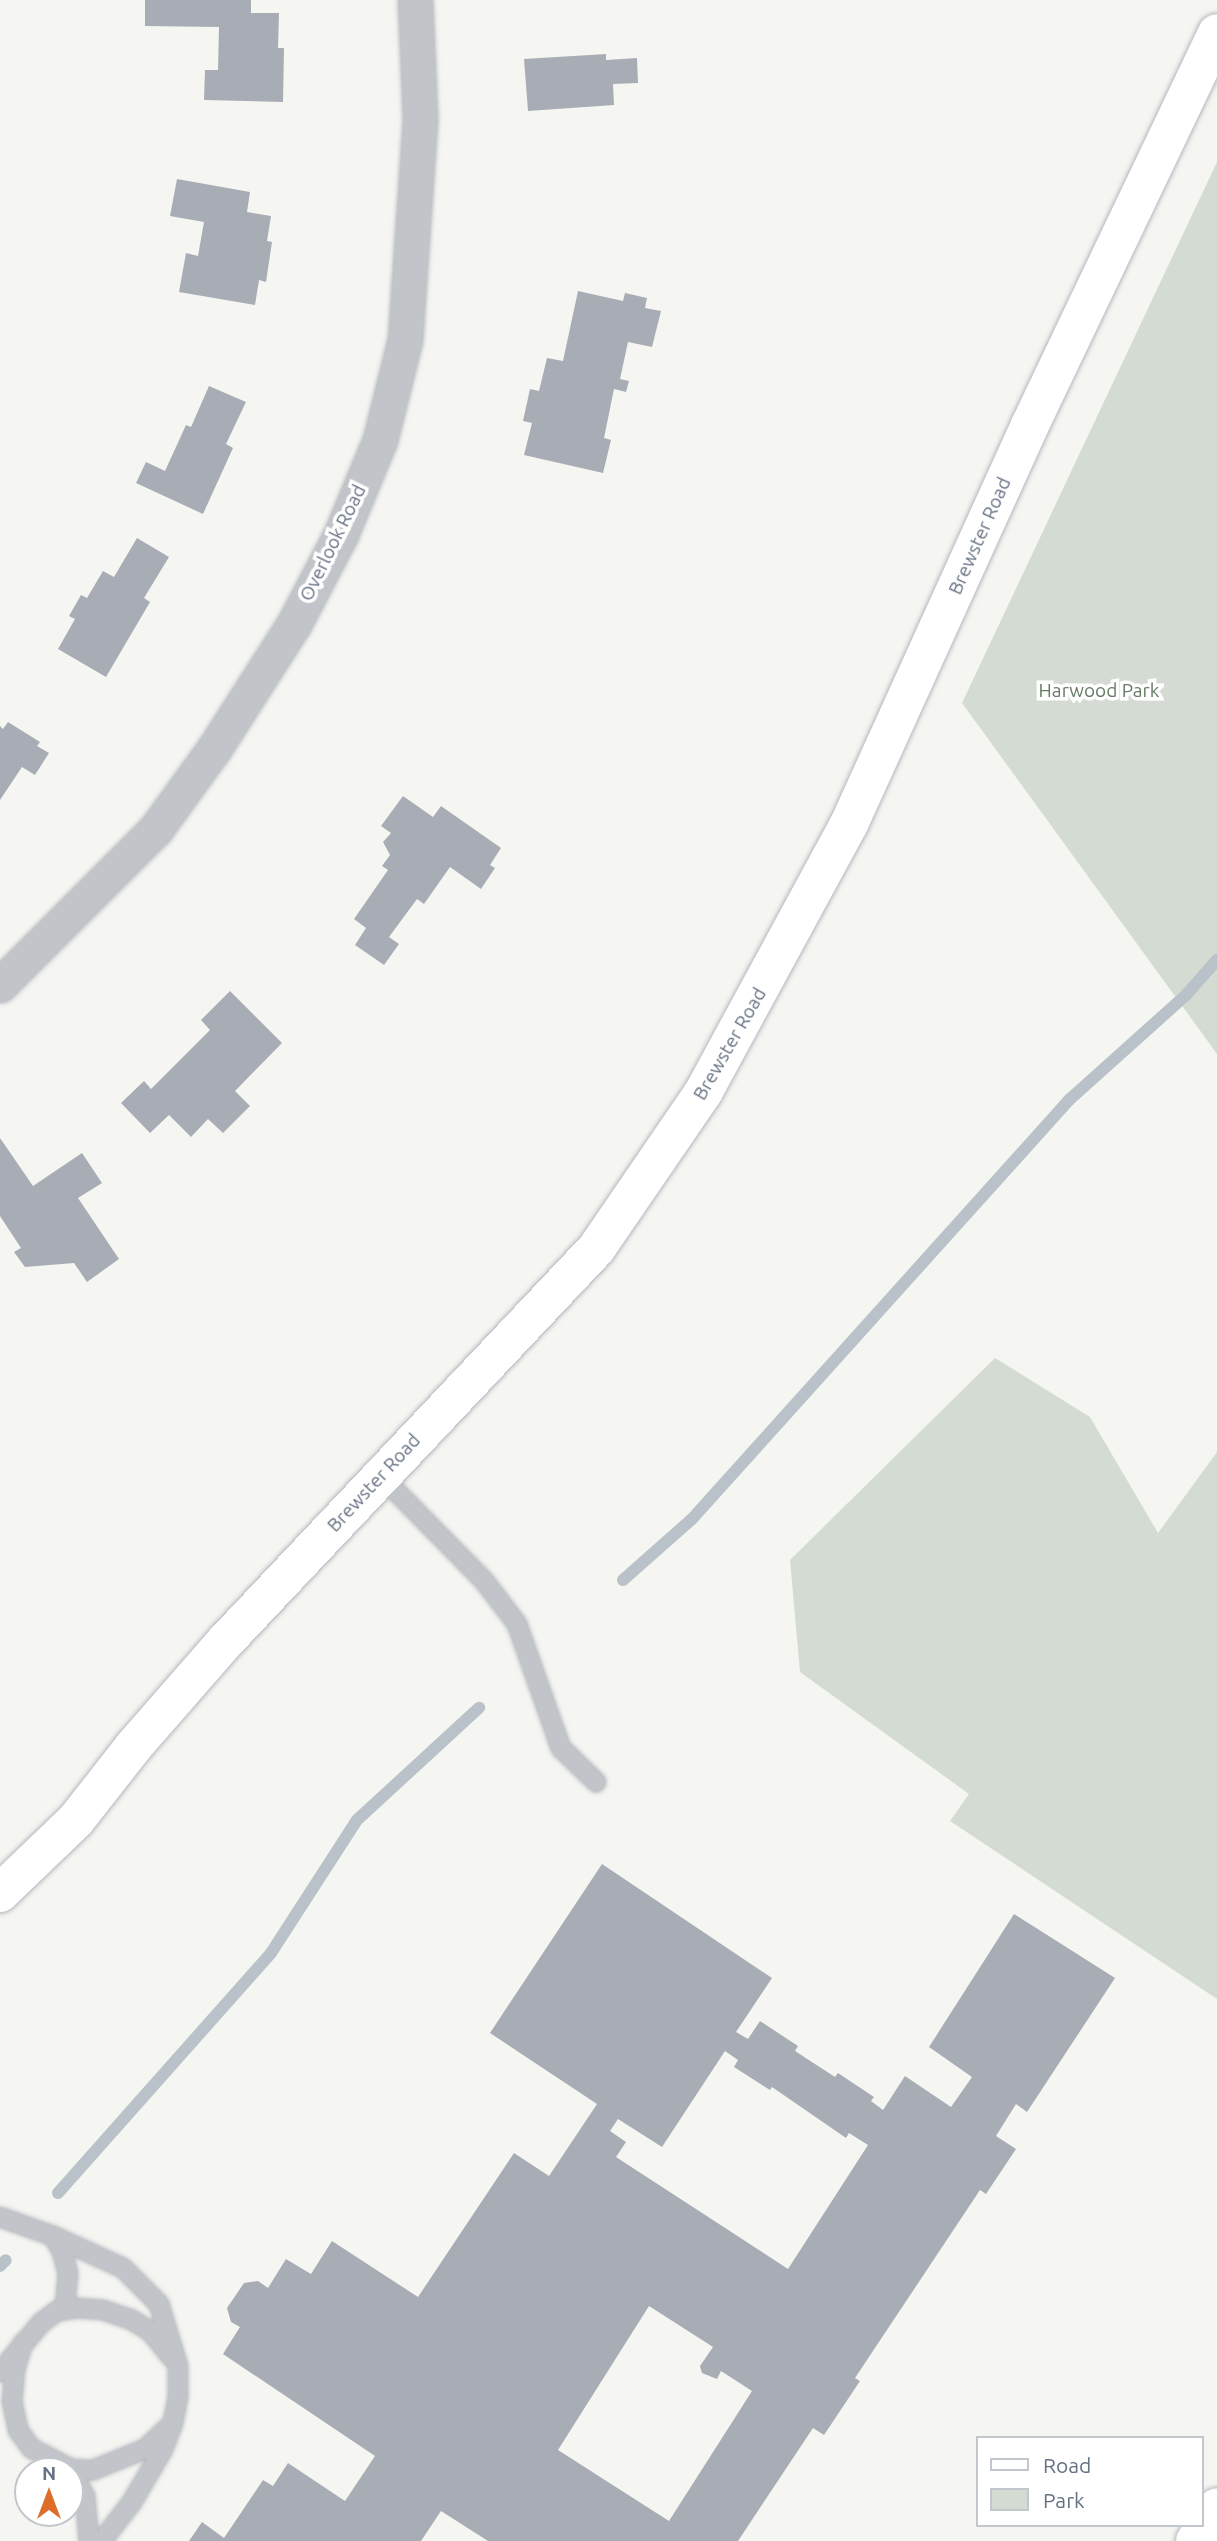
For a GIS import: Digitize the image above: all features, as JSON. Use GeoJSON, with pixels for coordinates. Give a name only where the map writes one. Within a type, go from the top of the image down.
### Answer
{"type":"FeatureCollection","features":[{"type":"Feature","properties":{"kind":"street","name":"Overlook Road"},"geometry":{"type":"LineString","coordinates":[[0,985],[156,830],[214,749],[294,624],[351,511],[380,440],[405,340],[418,194],[420,118],[415,0]]}},
{"type":"Feature","properties":{"kind":"street","name":"Brewster Road"},"geometry":{"type":"LineString","coordinates":[[0,1894],[76,1821],[134,1746],[222,1646],[596,1249],[704,1091],[849,824],[1030,425],[1217,33]]}},
{"type":"Feature","properties":{"kind":"street"},"geometry":{"type":"LineString","coordinates":[[1195,2541],[1217,2507]]}},
{"type":"Feature","properties":{"kind":"lane"},"geometry":{"type":"LineString","coordinates":[[381,1476],[485,1582],[517,1624],[561,1748],[596,1782]]}},
{"type":"Feature","properties":{"kind":"lane"},"geometry":{"type":"LineString","coordinates":[[0,2217],[53,2236],[123,2268],[159,2304],[178,2366],[178,2397],[173,2423],[162,2451],[132,2502],[102,2541]]}},
{"type":"Feature","properties":{"kind":"lane"},"geometry":{"type":"LineString","coordinates":[[53,2236],[62,2251],[68,2273],[65,2309]]}},
{"type":"Feature","properties":{"kind":"lane"},"geometry":{"type":"LineString","coordinates":[[0,2372],[41,2323],[57,2311],[65,2309],[103,2310],[132,2320],[151,2332],[178,2366]]}},
{"type":"Feature","properties":{"kind":"lane"},"geometry":{"type":"LineString","coordinates":[[23,2343],[15,2369],[12,2401],[18,2430],[32,2448],[49,2457]]}},
{"type":"Feature","properties":{"kind":"lane"},"geometry":{"type":"LineString","coordinates":[[84,2470],[93,2470],[118,2462],[145,2449],[173,2423]]}},
{"type":"Feature","properties":{"kind":"lane"},"geometry":{"type":"LineString","coordinates":[[84,2494],[89,2541]]}},
{"type":"Feature","properties":{"kind":"green space","name":"Harwood Park"},"geometry":{"type":"Polygon","coordinates":[[[1217,162],[1217,1054],[962,703],[1217,162]]]}},
{"type":"Feature","properties":{"kind":"green space"},"geometry":{"type":"Polygon","coordinates":[[[995,1358],[1090,1417],[1158,1533],[1217,1452],[1217,1999],[950,1821],[969,1794],[800,1672],[790,1560],[995,1358]]]}},
{"type":"Feature","properties":{"kind":"building"},"geometry":{"type":"Polygon","coordinates":[[[145,0],[251,0],[251,13],[279,13],[278,48],[284,48],[283,102],[204,100],[205,70],[218,70],[219,27],[145,26],[145,0]]]}},
{"type":"Feature","properties":{"kind":"building"},"geometry":{"type":"Polygon","coordinates":[[[606,54],[606,60],[637,58],[638,83],[613,84],[614,105],[528,111],[524,59],[606,54]]]}},
{"type":"Feature","properties":{"kind":"building"},"geometry":{"type":"Polygon","coordinates":[[[177,179],[250,192],[247,212],[271,216],[267,241],[272,242],[266,282],[259,280],[255,305],[179,292],[186,253],[198,256],[204,222],[170,216],[177,179]]]}},
{"type":"Feature","properties":{"kind":"building"},"geometry":{"type":"Polygon","coordinates":[[[578,291],[623,301],[625,293],[647,298],[645,308],[661,311],[652,347],[628,342],[620,379],[629,381],[626,392],[614,389],[604,438],[611,440],[603,473],[524,455],[532,423],[523,421],[530,389],[539,391],[547,358],[563,361],[578,291]]]}},
{"type":"Feature","properties":{"kind":"building"},"geometry":{"type":"Polygon","coordinates":[[[209,386],[246,402],[226,444],[233,448],[203,514],[136,483],[146,462],[165,471],[186,425],[191,427],[209,386]]]}},
{"type":"Feature","properties":{"kind":"building"},"geometry":{"type":"Polygon","coordinates":[[[137,538],[169,557],[144,598],[150,602],[106,677],[58,649],[75,619],[69,616],[81,595],[87,598],[103,571],[114,577],[137,538]]]}},
{"type":"Feature","properties":{"kind":"building"},"geometry":{"type":"Polygon","coordinates":[[[8,722],[40,742],[37,746],[49,753],[35,775],[22,767],[0,800],[0,726],[3,729],[8,722]]]}},
{"type":"Feature","properties":{"kind":"building"},"geometry":{"type":"Polygon","coordinates":[[[403,796],[433,817],[441,806],[501,848],[490,865],[495,868],[481,889],[450,867],[424,904],[417,899],[389,937],[399,944],[384,965],[355,945],[366,928],[354,919],[388,870],[382,866],[390,855],[383,842],[391,833],[381,826],[403,796]]]}},
{"type":"Feature","properties":{"kind":"building"},"geometry":{"type":"Polygon","coordinates":[[[230,991],[282,1043],[235,1091],[250,1106],[223,1133],[208,1119],[191,1137],[169,1115],[150,1133],[121,1103],[144,1081],[151,1089],[210,1030],[201,1020],[230,991]]]}},
{"type":"Feature","properties":{"kind":"building"},"geometry":{"type":"Polygon","coordinates":[[[0,1138],[33,1186],[82,1153],[102,1183],[78,1198],[119,1259],[87,1282],[74,1263],[25,1267],[14,1252],[21,1248],[0,1216],[0,1138]]]}},
{"type":"Feature","properties":{"kind":"building"},"geometry":{"type":"Polygon","coordinates":[[[602,1864],[772,1978],[736,2032],[748,2039],[760,2021],[798,2046],[795,2051],[835,2077],[838,2073],[874,2097],[871,2101],[883,2110],[905,2076],[951,2107],[972,2077],[929,2047],[1014,1914],[1115,1978],[1027,2112],[1016,2104],[996,2136],[1016,2149],[986,2194],[980,2190],[855,2378],[860,2381],[824,2435],[813,2428],[738,2541],[488,2541],[441,2511],[421,2541],[189,2541],[202,2522],[224,2538],[263,2480],[273,2486],[288,2463],[345,2501],[375,2456],[223,2354],[240,2327],[231,2322],[227,2308],[244,2283],[258,2281],[268,2288],[286,2259],[311,2274],[332,2241],[418,2297],[514,2153],[549,2176],[597,2104],[490,2033],[602,1864]],[[725,2051],[662,2147],[618,2119],[610,2131],[626,2142],[616,2157],[788,2269],[868,2145],[849,2133],[846,2138],[772,2087],[770,2090],[734,2067],[738,2060],[725,2051]],[[649,2306],[558,2450],[669,2521],[752,2391],[721,2371],[717,2379],[702,2373],[700,2366],[713,2347],[649,2306]]]}},
{"type":"Feature","properties":{"kind":"waterway"},"geometry":{"type":"LineString","coordinates":[[623,1580],[692,1519],[1069,1100],[1186,995],[1217,960]]}},
{"type":"Feature","properties":{"kind":"waterway"},"geometry":{"type":"LineString","coordinates":[[58,2193],[271,1953],[357,1820],[479,1708]]}},
{"type":"Feature","properties":{"kind":"waterway"},"geometry":{"type":"LineString","coordinates":[[0,2266],[6,2260]]}}]}
